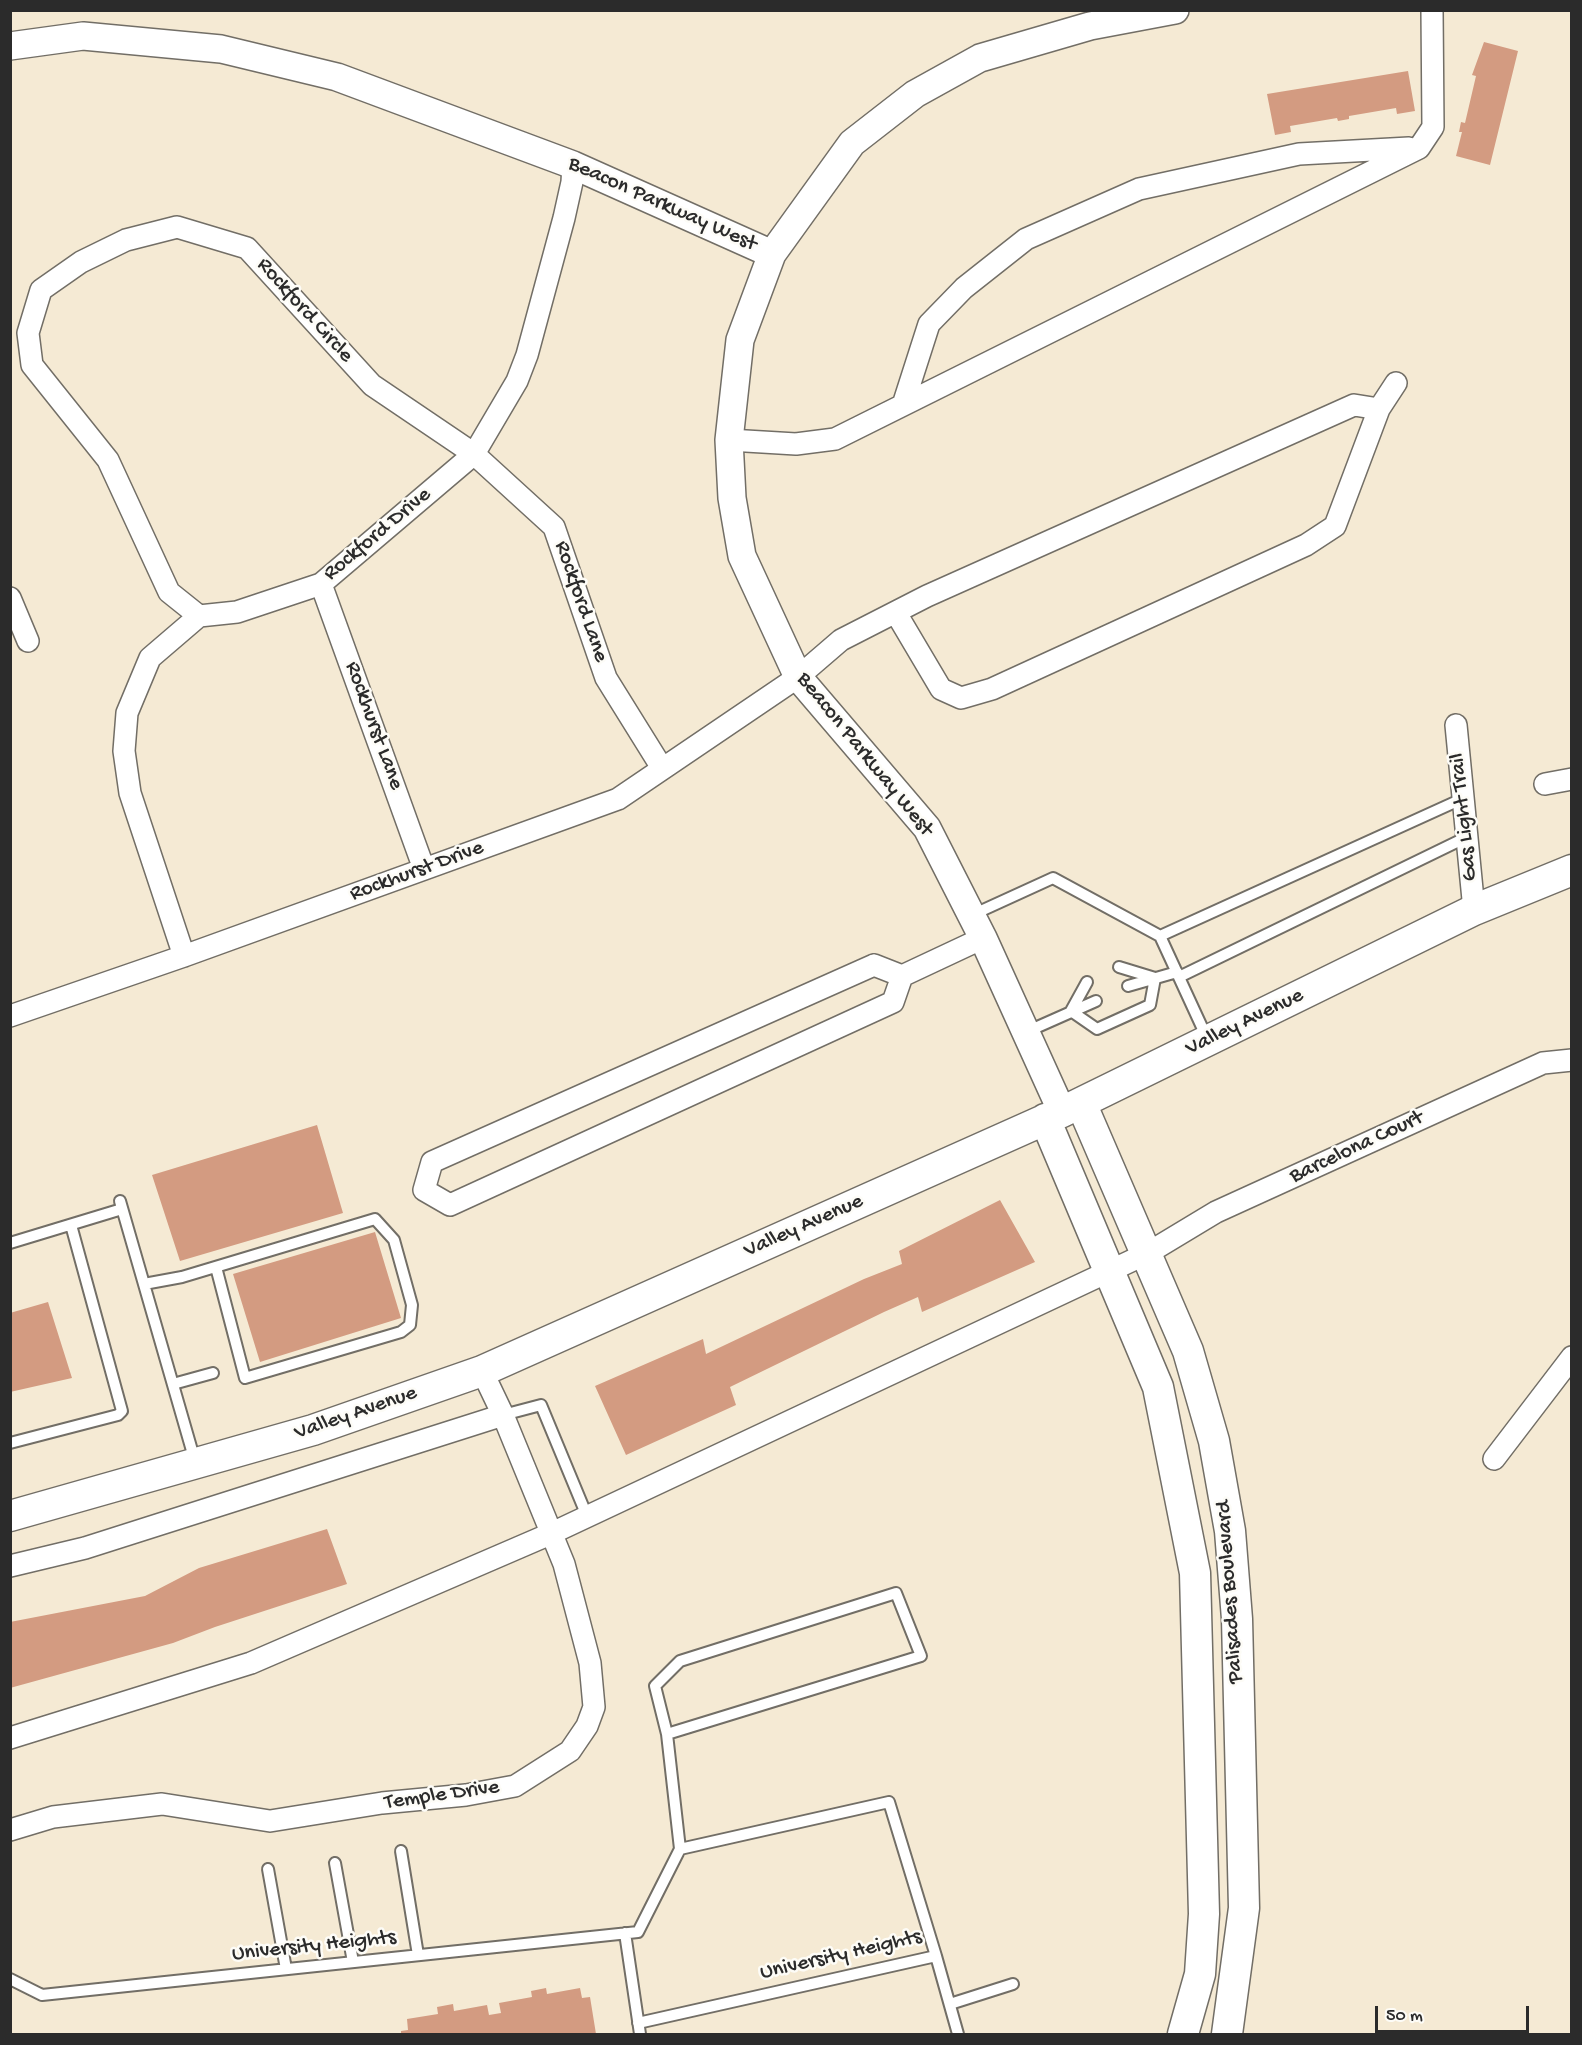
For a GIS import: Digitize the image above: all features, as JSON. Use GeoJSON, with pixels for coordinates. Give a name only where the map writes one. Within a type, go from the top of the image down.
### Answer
{"type":"FeatureCollection","features":[{"type":"Feature","properties":{"kind":"main road","name":"Valley Avenue"},"geometry":{"type":"LineString","coordinates":[[10,1516],[313,1430],[482,1371],[1063,1111],[1474,910],[1572,870]]}},
{"type":"Feature","properties":{"kind":"main road","name":"Palisades Boulevard"},"geometry":{"type":"LineString","coordinates":[[1063,1111],[1148,1253],[1188,1351],[1214,1441],[1230,1531],[1237,1619],[1244,1908],[1227,2034]]}},
{"type":"Feature","properties":{"kind":"main road","name":"Palisades Boulevard"},"geometry":{"type":"LineString","coordinates":[[1063,1111],[1110,1271],[1158,1387],[1195,1573],[1204,1914],[1200,1974],[1183,2034]]}},
{"type":"Feature","properties":{"kind":"street"},"geometry":{"type":"LineString","coordinates":[[772,254],[852,143],[915,94],[980,58],[1090,26],[1175,10]]}},
{"type":"Feature","properties":{"kind":"street"},"geometry":{"type":"LineString","coordinates":[[729,440],[796,444],[835,439],[1419,148],[1433,127],[1432,10]]}},
{"type":"Feature","properties":{"kind":"street","name":"Beacon Parkway West"},"geometry":{"type":"LineString","coordinates":[[10,46],[83,36],[221,49],[337,77],[573,165],[772,254],[740,340],[729,440],[732,498],[742,556],[798,677],[927,828],[977,927],[1063,1111]]}},
{"type":"Feature","properties":{"kind":"street"},"geometry":{"type":"LineString","coordinates":[[903,405],[929,324],[964,288],[1026,240],[1139,189],[1299,154],[1419,148]]}},
{"type":"Feature","properties":{"kind":"street","name":"Rockford Drive"},"geometry":{"type":"LineString","coordinates":[[199,616],[237,612],[321,584],[474,454],[517,381],[527,355],[564,218],[572,182],[573,165]]}},
{"type":"Feature","properties":{"kind":"street","name":"Rockford Circle"},"geometry":{"type":"LineString","coordinates":[[199,616],[170,592],[108,460],[32,365],[28,333],[41,290],[81,262],[126,240],[177,227],[247,248],[372,385],[474,454]]}},
{"type":"Feature","properties":{"kind":"street"},"geometry":{"type":"LineString","coordinates":[[896,613],[941,689],[961,698],[992,689],[1306,544],[1335,526],[1378,409],[1396,383]]}},
{"type":"Feature","properties":{"kind":"street","name":"Rockhurst Drive"},"geometry":{"type":"LineString","coordinates":[[10,1016],[184,956],[618,799],[798,677],[841,640],[927,596],[1354,405],[1378,409]]}},
{"type":"Feature","properties":{"kind":"street","name":"Rockford Lane"},"geometry":{"type":"LineString","coordinates":[[474,454],[554,527],[606,678],[662,768]]}},
{"type":"Feature","properties":{"kind":"street","name":"Rockhurst Lane"},"geometry":{"type":"LineString","coordinates":[[321,584],[424,869]]}},
{"type":"Feature","properties":{"kind":"street"},"geometry":{"type":"LineString","coordinates":[[10,598],[28,641]]}},
{"type":"Feature","properties":{"kind":"street"},"geometry":{"type":"LineString","coordinates":[[184,956],[130,793],[124,752],[128,713],[150,658],[199,616]]}},
{"type":"Feature","properties":{"kind":"street","name":"Gas Light Trail"},"geometry":{"type":"LineString","coordinates":[[1456,725],[1474,910]]}},
{"type":"Feature","properties":{"kind":"street"},"geometry":{"type":"LineString","coordinates":[[1545,784],[1572,779]]}},
{"type":"Feature","properties":{"kind":"street"},"geometry":{"type":"LineString","coordinates":[[902,976],[874,964],[686,1047],[432,1162],[424,1190],[450,1204],[893,1002],[902,976],[977,927]]}},
{"type":"Feature","properties":{"kind":"street","name":"Barcelona Court"},"geometry":{"type":"LineString","coordinates":[[10,1738],[251,1663],[550,1534],[1148,1253],[1216,1212],[1543,1063],[1572,1060]]}},
{"type":"Feature","properties":{"kind":"street"},"geometry":{"type":"LineString","coordinates":[[1494,1459],[1572,1357]]}},
{"type":"Feature","properties":{"kind":"street","name":"Temple Drive"},"geometry":{"type":"LineString","coordinates":[[10,1830],[53,1817],[162,1804],[270,1821],[382,1803],[466,1795],[515,1786],[570,1751],[587,1726],[594,1707],[590,1663],[564,1564],[503,1415],[482,1371]]}},
{"type":"Feature","properties":{"kind":"street"},"geometry":{"type":"LineString","coordinates":[[10,1566],[85,1548],[503,1415]]}},
{"type":"Feature","properties":{"kind":"lane"},"geometry":{"type":"LineString","coordinates":[[1160,936],[1464,798]]}},
{"type":"Feature","properties":{"kind":"lane"},"geometry":{"type":"LineString","coordinates":[[1128,986],[1155,978],[1178,975],[1467,837]]}},
{"type":"Feature","properties":{"kind":"lane"},"geometry":{"type":"LineString","coordinates":[[977,927],[1053,878],[1160,936],[1209,1041]]}},
{"type":"Feature","properties":{"kind":"lane"},"geometry":{"type":"LineString","coordinates":[[1119,967],[1155,978]]}},
{"type":"Feature","properties":{"kind":"lane"},"geometry":{"type":"LineString","coordinates":[[1071,1011],[1097,1029],[1150,1005],[1155,978]]}},
{"type":"Feature","properties":{"kind":"lane"},"geometry":{"type":"LineString","coordinates":[[1071,1011],[1087,982]]}},
{"type":"Feature","properties":{"kind":"lane"},"geometry":{"type":"LineString","coordinates":[[1025,1032],[1096,1001]]}},
{"type":"Feature","properties":{"kind":"lane"},"geometry":{"type":"LineString","coordinates":[[10,1243],[71,1225],[121,1205],[196,1464]]}},
{"type":"Feature","properties":{"kind":"lane"},"geometry":{"type":"LineString","coordinates":[[144,1284],[216,1267],[375,1219],[394,1240],[412,1305],[410,1325],[401,1332],[246,1378],[216,1267]]}},
{"type":"Feature","properties":{"kind":"lane"},"geometry":{"type":"LineString","coordinates":[[10,1443],[118,1415],[121,1407],[71,1225]]}},
{"type":"Feature","properties":{"kind":"lane"},"geometry":{"type":"LineString","coordinates":[[173,1384],[213,1373]]}},
{"type":"Feature","properties":{"kind":"lane"},"geometry":{"type":"LineString","coordinates":[[503,1415],[541,1405],[587,1516]]}},
{"type":"Feature","properties":{"kind":"lane"},"geometry":{"type":"LineString","coordinates":[[640,2034],[625,1933],[638,1932],[680,1849],[667,1734],[655,1686],[680,1661],[896,1593],[921,1656],[667,1734]]}},
{"type":"Feature","properties":{"kind":"lane","name":"University Heights"},"geometry":{"type":"LineString","coordinates":[[638,2023],[936,1956],[889,1802],[680,1849]]}},
{"type":"Feature","properties":{"kind":"lane"},"geometry":{"type":"LineString","coordinates":[[401,1851],[418,1955]]}},
{"type":"Feature","properties":{"kind":"lane"},"geometry":{"type":"LineString","coordinates":[[335,1863],[353,1962]]}},
{"type":"Feature","properties":{"kind":"lane"},"geometry":{"type":"LineString","coordinates":[[268,1869],[286,1969]]}},
{"type":"Feature","properties":{"kind":"lane","name":"University Heights"},"geometry":{"type":"LineString","coordinates":[[10,1979],[42,1995],[625,1933]]}},
{"type":"Feature","properties":{"kind":"lane"},"geometry":{"type":"LineString","coordinates":[[936,1956],[958,2034]]}},
{"type":"Feature","properties":{"kind":"lane"},"geometry":{"type":"LineString","coordinates":[[950,2004],[1013,1984]]}},
{"type":"Feature","properties":{"kind":"building"},"geometry":{"type":"Polygon","coordinates":[[[1484,42],[1518,51],[1490,165],[1456,156],[1462,132],[1459,132],[1461,122],[1465,123],[1476,76],[1472,75],[1484,42]]]}},
{"type":"Feature","properties":{"kind":"building"},"geometry":{"type":"Polygon","coordinates":[[[1408,71],[1415,111],[1397,114],[1396,108],[1349,116],[1349,119],[1338,121],[1337,118],[1290,126],[1291,132],[1275,135],[1267,94],[1408,71]]]}},
{"type":"Feature","properties":{"kind":"building"},"geometry":{"type":"Polygon","coordinates":[[[317,1125],[343,1213],[180,1261],[152,1175],[317,1125]]]}},
{"type":"Feature","properties":{"kind":"building"},"geometry":{"type":"Polygon","coordinates":[[[1000,1200],[1035,1262],[922,1312],[918,1297],[884,1312],[730,1387],[736,1405],[626,1455],[595,1386],[703,1339],[706,1354],[864,1279],[902,1264],[899,1251],[1000,1200]]]}},
{"type":"Feature","properties":{"kind":"building"},"geometry":{"type":"Polygon","coordinates":[[[375,1232],[401,1318],[260,1362],[233,1274],[375,1232]]]}},
{"type":"Feature","properties":{"kind":"building"},"geometry":{"type":"Polygon","coordinates":[[[48,1302],[72,1378],[10,1392],[10,1313],[48,1302]]]}},
{"type":"Feature","properties":{"kind":"building"},"geometry":{"type":"Polygon","coordinates":[[[327,1529],[347,1584],[173,1643],[10,1688],[10,1622],[145,1596],[199,1568],[327,1529]]]}},
{"type":"Feature","properties":{"kind":"building"},"geometry":{"type":"Polygon","coordinates":[[[546,1988],[547,1994],[580,1988],[582,1998],[590,1997],[596,2034],[401,2034],[401,2031],[408,2030],[407,2019],[438,2014],[437,2007],[453,2004],[454,2011],[487,2005],[489,2015],[501,2013],[499,2003],[532,1997],[531,1991],[546,1988]]]}}]}
